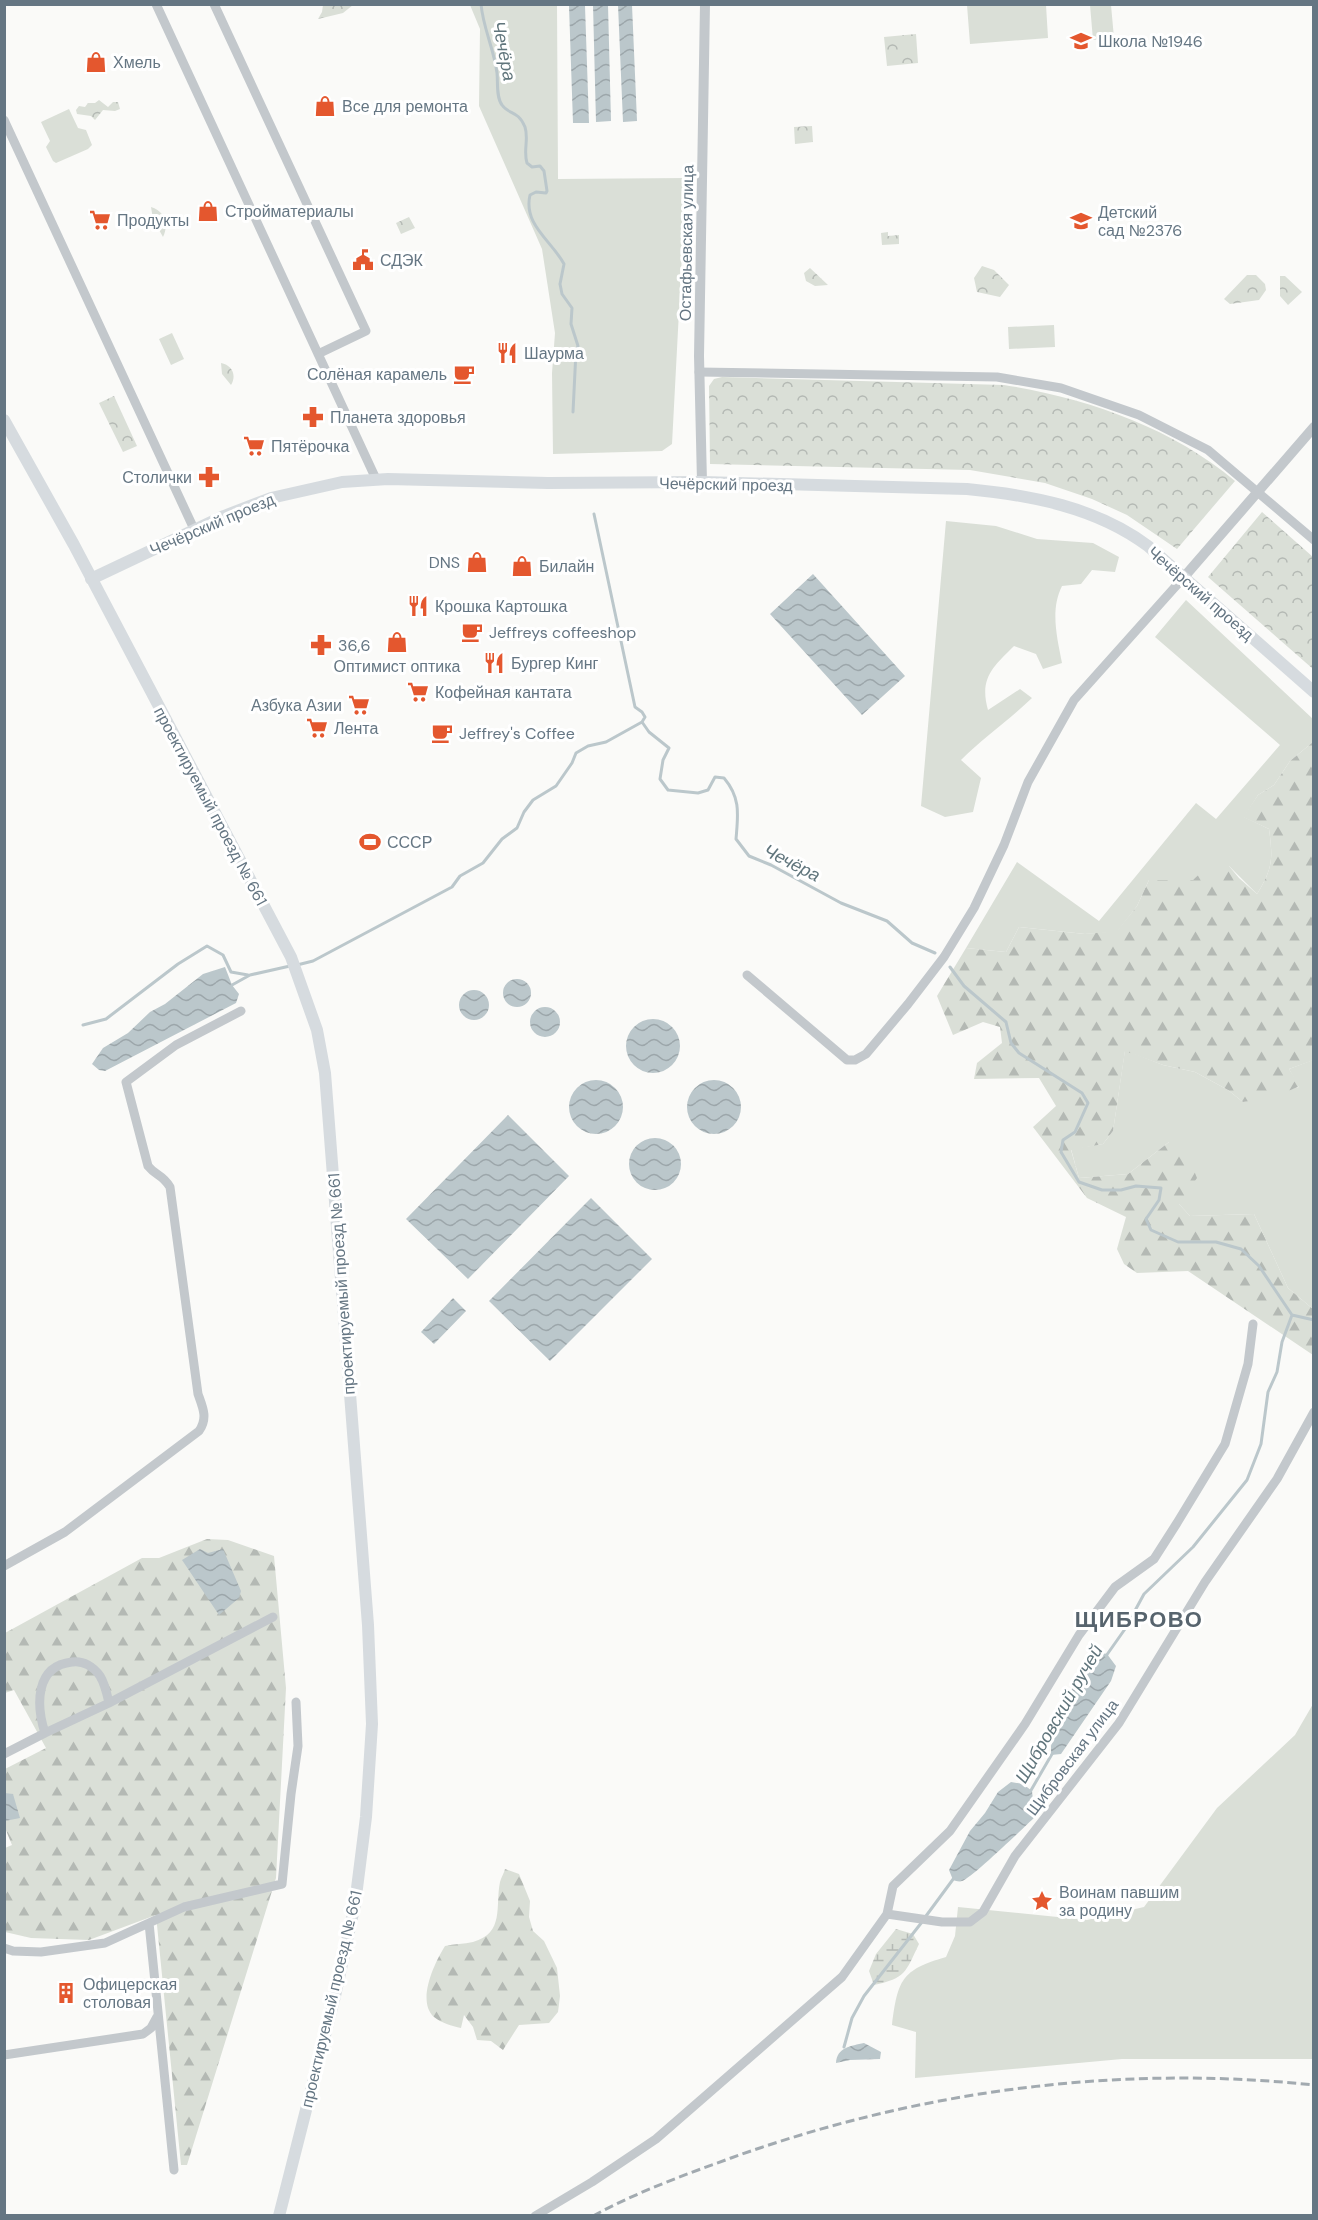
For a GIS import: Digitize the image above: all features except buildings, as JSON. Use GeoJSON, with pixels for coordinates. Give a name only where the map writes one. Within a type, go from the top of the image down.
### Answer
{"type":"FeatureCollection","features":[{"type":"Feature","properties":{"kind":"main road","name":"проектируемый проезд № 661"},"geometry":{"type":"LineString","coordinates":[[4,420],[291,957],[317,1030],[325,1073],[368,1625],[372,1724],[366,1817],[355,1904],[335,1996],[279,2216]]}},
{"type":"Feature","properties":{"kind":"main road","name":"Чечёрский проезд"},"geometry":{"type":"LineString","coordinates":[[91,579],[194,529],[271,498],[342,482],[376,479],[548,483],[702,482],[967,489],[1071,507],[1121,527],[1148,546],[1314,692]]}},
{"type":"Feature","properties":{"kind":"street"},"geometry":{"type":"LineString","coordinates":[[156,4],[376,479]]}},
{"type":"Feature","properties":{"kind":"street"},"geometry":{"type":"LineString","coordinates":[[214,4],[366,331],[318,354]]}},
{"type":"Feature","properties":{"kind":"street","name":"Остафьевская улица"},"geometry":{"type":"LineString","coordinates":[[702,482],[699,372],[705,4]]}},
{"type":"Feature","properties":{"kind":"street"},"geometry":{"type":"LineString","coordinates":[[4,120],[194,529]]}},
{"type":"Feature","properties":{"kind":"street"},"geometry":{"type":"LineString","coordinates":[[699,372],[998,377],[1061,388],[1139,415],[1208,450],[1314,540]]}},
{"type":"Feature","properties":{"kind":"street"},"geometry":{"type":"LineString","coordinates":[[747,975],[847,1060],[855,1060],[866,1054],[944,957],[971,914],[1004,845],[1028,782],[1074,700],[1314,427]]}},
{"type":"Feature","properties":{"kind":"street"},"geometry":{"type":"LineString","coordinates":[[4,1566],[65,1532],[199,1431],[204,1424],[205,1411],[198,1394],[170,1187],[164,1177],[153,1172],[148,1166],[126,1082],[176,1046],[241,1011]]}},
{"type":"Feature","properties":{"kind":"street"},"geometry":{"type":"LineString","coordinates":[[535,2216],[592,2182],[656,2139],[842,1977],[887,1914],[893,1886],[950,1831],[1025,1724],[1079,1635],[1114,1587],[1154,1559],[1178,1523],[1225,1444],[1248,1364],[1253,1324]]}},
{"type":"Feature","properties":{"kind":"street","name":"Щибровская улица"},"geometry":{"type":"LineString","coordinates":[[887,1914],[942,1922],[970,1923],[983,1912],[1015,1856],[1119,1723],[1205,1582],[1277,1479],[1314,1412]]}},
{"type":"Feature","properties":{"kind":"street"},"geometry":{"type":"LineString","coordinates":[[4,1754],[109,1703],[273,1617]]}},
{"type":"Feature","properties":{"kind":"street"},"geometry":{"type":"LineString","coordinates":[[45,1733],[39,1717],[39,1697],[45,1677],[53,1667],[77,1661],[86,1664],[99,1675],[109,1703]]}},
{"type":"Feature","properties":{"kind":"street"},"geometry":{"type":"LineString","coordinates":[[4,1948],[13,1951],[41,1952],[105,1943],[184,1907],[282,1884],[298,1746],[296,1702]]}},
{"type":"Feature","properties":{"kind":"street"},"geometry":{"type":"LineString","coordinates":[[149,1923],[156,1974],[157,2015],[174,2170]]}},
{"type":"Feature","properties":{"kind":"street"},"geometry":{"type":"LineString","coordinates":[[4,2055],[143,2034],[151,2028],[157,2015]]}},
{"type":"Feature","properties":{"kind":"green space"},"geometry":{"type":"Polygon","coordinates":[[[323,5],[353,5],[343,13],[318,19],[323,5]]]}},
{"type":"Feature","properties":{"kind":"green space"},"geometry":{"type":"Polygon","coordinates":[[[470,5],[557,5],[558,179],[686,178],[672,444],[662,451],[553,454],[552,373],[555,333],[542,249],[479,106],[480,29],[470,5]]]}},
{"type":"Feature","properties":{"kind":"green space"},"geometry":{"type":"Polygon","coordinates":[[[967,5],[1046,5],[1048,38],[970,44],[967,5]]]}},
{"type":"Feature","properties":{"kind":"green space"},"geometry":{"type":"Polygon","coordinates":[[[1090,5],[1111,5],[1114,38],[1093,40],[1090,5]]]}},
{"type":"Feature","properties":{"kind":"green space"},"geometry":{"type":"Polygon","coordinates":[[[916,34],[918,63],[887,66],[884,37],[916,34]]]}},
{"type":"Feature","properties":{"kind":"green space"},"geometry":{"type":"Polygon","coordinates":[[[99,100],[108,107],[113,102],[118,102],[120,109],[103,110],[95,120],[91,116],[77,114],[76,110],[79,106],[85,107],[88,103],[95,103],[99,100]]]}},
{"type":"Feature","properties":{"kind":"green space"},"geometry":{"type":"Polygon","coordinates":[[[69,109],[78,128],[86,130],[92,145],[56,163],[46,147],[50,141],[41,122],[69,109]]]}},
{"type":"Feature","properties":{"kind":"green space"},"geometry":{"type":"Polygon","coordinates":[[[812,126],[813,142],[795,144],[794,127],[812,126]]]}},
{"type":"Feature","properties":{"kind":"green space"},"geometry":{"type":"Polygon","coordinates":[[[151,207],[163,215],[166,228],[163,237],[153,219],[151,207]]]}},
{"type":"Feature","properties":{"kind":"green space"},"geometry":{"type":"Polygon","coordinates":[[[409,217],[415,228],[401,234],[396,223],[409,217]]]}},
{"type":"Feature","properties":{"kind":"green space"},"geometry":{"type":"Polygon","coordinates":[[[888,232],[888,236],[899,235],[899,244],[882,245],[881,233],[888,232]]]}},
{"type":"Feature","properties":{"kind":"green space"},"geometry":{"type":"Polygon","coordinates":[[[982,266],[994,270],[1009,285],[1000,297],[977,292],[974,278],[982,266]]]}},
{"type":"Feature","properties":{"kind":"green space"},"geometry":{"type":"Polygon","coordinates":[[[810,268],[828,285],[815,286],[806,281],[804,273],[810,268]]]}},
{"type":"Feature","properties":{"kind":"green space"},"geometry":{"type":"Polygon","coordinates":[[[1247,275],[1256,275],[1265,284],[1266,290],[1259,300],[1230,304],[1224,299],[1247,275]]]}},
{"type":"Feature","properties":{"kind":"green space"},"geometry":{"type":"Polygon","coordinates":[[[1280,276],[1285,276],[1302,292],[1288,305],[1280,296],[1280,276]]]}},
{"type":"Feature","properties":{"kind":"green space"},"geometry":{"type":"Polygon","coordinates":[[[1054,325],[1055,347],[1009,349],[1008,327],[1054,325]]]}},
{"type":"Feature","properties":{"kind":"green space"},"geometry":{"type":"Polygon","coordinates":[[[172,333],[184,359],[171,365],[159,339],[172,333]]]}},
{"type":"Feature","properties":{"kind":"green space"},"geometry":{"type":"Polygon","coordinates":[[[221,363],[232,371],[234,378],[231,385],[222,374],[221,363]]]}},
{"type":"Feature","properties":{"kind":"green space"},"geometry":{"type":"Polygon","coordinates":[[[722,377],[1004,385],[1035,391],[1096,407],[1155,430],[1210,462],[1235,481],[1177,549],[1127,515],[1092,499],[1045,483],[970,470],[710,464],[709,386],[714,379],[722,377]]]}},
{"type":"Feature","properties":{"kind":"green space"},"geometry":{"type":"Polygon","coordinates":[[[114,396],[137,446],[123,452],[99,403],[114,396]]]}},
{"type":"Feature","properties":{"kind":"green space"},"geometry":{"type":"Polygon","coordinates":[[[1262,512],[1313,557],[1313,669],[1208,577],[1262,512]]]}},
{"type":"Feature","properties":{"kind":"green space"},"geometry":{"type":"Polygon","coordinates":[[[946,521],[996,526],[1037,539],[1093,543],[1119,557],[1115,572],[1092,570],[1081,584],[1062,586],[1055,614],[1062,663],[1043,669],[1036,654],[1014,646],[994,667],[985,689],[988,710],[1020,689],[1032,698],[961,760],[981,778],[973,812],[945,817],[921,806],[946,521]]]}},
{"type":"Feature","properties":{"kind":"green space"},"geometry":{"type":"Polygon","coordinates":[[[1186,600],[1313,719],[1313,742],[1290,761],[1274,785],[1258,795],[1244,817],[1269,829],[1271,848],[1269,870],[1257,894],[1229,866],[1193,880],[1149,880],[1137,906],[1117,932],[1085,934],[1019,927],[1006,952],[966,948],[1017,862],[1099,921],[1196,803],[1216,819],[1280,745],[1155,637],[1186,600]]]}},
{"type":"Feature","properties":{"kind":"green space"},"geometry":{"type":"Polygon","coordinates":[[[1313,742],[1314,1060],[1289,1069],[1300,1086],[1274,1097],[1243,1102],[1228,1090],[1195,1072],[1163,1065],[1125,1051],[1113,1131],[1103,1144],[1071,1150],[1079,1178],[1128,1174],[1169,1142],[1184,1146],[1197,1178],[1179,1204],[1190,1216],[1254,1214],[1288,1288],[1313,1309],[1313,1355],[1188,1271],[1137,1273],[1124,1264],[1117,1249],[1126,1217],[1087,1198],[1033,1127],[1056,1106],[1039,1078],[974,1079],[977,1063],[1002,1043],[1000,1027],[983,1022],[953,1035],[937,996],[966,948],[1006,952],[1019,927],[1085,934],[1117,931],[1137,906],[1149,880],[1193,880],[1208,866],[1229,866],[1257,894],[1269,870],[1271,848],[1269,829],[1243,817],[1258,795],[1274,785],[1290,761],[1313,742]]]}},
{"type":"Feature","properties":{"kind":"green space"},"geometry":{"type":"Polygon","coordinates":[[[1125,1050],[1163,1065],[1195,1072],[1228,1090],[1243,1102],[1299,1087],[1289,1069],[1313,1060],[1313,1309],[1288,1288],[1254,1214],[1190,1216],[1179,1204],[1169,1142],[1128,1174],[1079,1178],[1071,1149],[1103,1144],[1113,1131],[1125,1050]]]}},
{"type":"Feature","properties":{"kind":"green space"},"geometry":{"type":"Polygon","coordinates":[[[207,1539],[228,1540],[274,1556],[286,1688],[276,1878],[187,2165],[181,2165],[156,1915],[89,1940],[31,1938],[5,1932],[5,1848],[12,1845],[5,1828],[5,1769],[46,1748],[14,1690],[5,1693],[5,1633],[142,1558],[159,1558],[207,1539]]]}},
{"type":"Feature","properties":{"kind":"green space"},"geometry":{"type":"Polygon","coordinates":[[[1313,1704],[1313,2059],[1122,2059],[915,2078],[916,2032],[892,2025],[897,1997],[904,1979],[911,1972],[946,1957],[955,1936],[958,1907],[1087,1920],[1144,1907],[1217,1808],[1295,1735],[1313,1704]]]}},
{"type":"Feature","properties":{"kind":"green space"},"geometry":{"type":"Polygon","coordinates":[[[505,1869],[519,1874],[530,1901],[529,1917],[533,1931],[544,1941],[557,1968],[560,1996],[558,2012],[549,2023],[519,2025],[503,2050],[491,2041],[477,2040],[473,2027],[464,2015],[461,2028],[434,2017],[429,2010],[427,1992],[432,1971],[445,1946],[473,1942],[490,1932],[497,1918],[500,1882],[505,1869]]]}},
{"type":"Feature","properties":{"kind":"green space"},"geometry":{"type":"Polygon","coordinates":[[[896,1929],[913,1934],[919,1944],[911,1962],[899,1977],[874,1985],[869,1971],[876,1954],[896,1929]]]}},
{"type":"Feature","properties":{"kind":"water"},"geometry":{"type":"Polygon","coordinates":[[[593,5],[608,5],[611,121],[596,122],[593,5]]]}},
{"type":"Feature","properties":{"kind":"water"},"geometry":{"type":"Polygon","coordinates":[[[618,5],[632,5],[637,121],[623,122],[618,5]]]}},
{"type":"Feature","properties":{"kind":"water"},"geometry":{"type":"Polygon","coordinates":[[[569,6],[585,6],[589,123],[573,123],[569,6]]]}},
{"type":"Feature","properties":{"kind":"water"},"geometry":{"type":"Polygon","coordinates":[[[813,574],[905,676],[862,715],[770,614],[813,574]]]}},
{"type":"Feature","properties":{"kind":"water"},"geometry":{"type":"Polygon","coordinates":[[[225,967],[232,985],[239,994],[236,1003],[105,1071],[99,1070],[92,1064],[103,1048],[128,1033],[150,1012],[165,1004],[203,974],[225,967]]]}},
{"type":"Feature","properties":{"kind":"water"},"geometry":{"type":"Polygon","coordinates":[[[517,979],[527,983],[531,993],[527,1003],[517,1007],[507,1003],[503,993],[507,983],[517,979]]]}},
{"type":"Feature","properties":{"kind":"water"},"geometry":{"type":"Polygon","coordinates":[[[474,990],[480,991],[488,999],[488,1011],[480,1019],[474,1020],[468,1019],[460,1011],[459,1005],[460,999],[468,991],[474,990]]]}},
{"type":"Feature","properties":{"kind":"water"},"geometry":{"type":"Polygon","coordinates":[[[545,1007],[551,1008],[559,1016],[559,1028],[551,1036],[545,1037],[539,1036],[531,1028],[530,1022],[531,1016],[539,1008],[545,1007]]]}},
{"type":"Feature","properties":{"kind":"water"},"geometry":{"type":"Polygon","coordinates":[[[653,1019],[663,1021],[672,1027],[678,1036],[680,1046],[678,1056],[672,1065],[663,1071],[653,1073],[643,1071],[634,1065],[628,1056],[626,1046],[628,1036],[634,1027],[643,1021],[653,1019]]]}},
{"type":"Feature","properties":{"kind":"water"},"geometry":{"type":"Polygon","coordinates":[[[591,1080],[601,1080],[611,1084],[619,1092],[623,1107],[619,1122],[611,1130],[601,1134],[591,1134],[581,1130],[573,1122],[569,1112],[569,1102],[573,1092],[581,1084],[591,1080]]]}},
{"type":"Feature","properties":{"kind":"water"},"geometry":{"type":"Polygon","coordinates":[[[714,1080],[724,1082],[733,1088],[739,1097],[741,1107],[739,1117],[733,1126],[724,1132],[714,1134],[704,1132],[695,1126],[689,1117],[687,1107],[689,1097],[695,1088],[704,1082],[714,1080]]]}},
{"type":"Feature","properties":{"kind":"water"},"geometry":{"type":"Polygon","coordinates":[[[508,1115],[569,1176],[468,1279],[406,1219],[508,1115]]]}},
{"type":"Feature","properties":{"kind":"water"},"geometry":{"type":"Polygon","coordinates":[[[650,1138],[660,1138],[669,1142],[677,1150],[681,1164],[677,1178],[669,1186],[660,1190],[650,1190],[641,1186],[633,1178],[629,1169],[629,1159],[633,1150],[641,1142],[650,1138]]]}},
{"type":"Feature","properties":{"kind":"water"},"geometry":{"type":"Polygon","coordinates":[[[591,1198],[652,1259],[550,1361],[489,1301],[591,1198]]]}},
{"type":"Feature","properties":{"kind":"water"},"geometry":{"type":"Polygon","coordinates":[[[453,1298],[466,1311],[434,1344],[421,1332],[453,1298]]]}},
{"type":"Feature","properties":{"kind":"water"},"geometry":{"type":"Polygon","coordinates":[[[200,1549],[208,1553],[223,1549],[241,1591],[239,1598],[219,1615],[182,1560],[200,1549]]]}},
{"type":"Feature","properties":{"kind":"water"},"geometry":{"type":"Polygon","coordinates":[[[1098,1652],[1107,1654],[1116,1666],[1111,1681],[1061,1754],[1051,1755],[1051,1746],[1069,1695],[1082,1670],[1098,1652]]]}},
{"type":"Feature","properties":{"kind":"water"},"geometry":{"type":"Polygon","coordinates":[[[1011,1782],[1023,1784],[1032,1791],[1035,1817],[967,1878],[961,1881],[953,1880],[949,1870],[970,1831],[998,1792],[1011,1782]]]}},
{"type":"Feature","properties":{"kind":"water"},"geometry":{"type":"Polygon","coordinates":[[[5,1793],[13,1794],[20,1818],[5,1821],[5,1793]]]}},
{"type":"Feature","properties":{"kind":"water"},"geometry":{"type":"Polygon","coordinates":[[[864,2043],[881,2052],[880,2059],[836,2063],[842,2050],[864,2043]]]}},
{"type":"Feature","properties":{"kind":"waterway","name":"Чечёра"},"geometry":{"type":"LineString","coordinates":[[481,4],[496,64],[500,102],[516,115],[525,127],[527,163],[532,167],[540,166],[544,171],[547,191],[530,195],[529,206],[535,224],[564,264],[560,284],[562,294],[572,308],[571,324],[578,346],[573,412]]}},
{"type":"Feature","properties":{"kind":"waterway","name":"Чечёра"},"geometry":{"type":"LineString","coordinates":[[594,514],[635,707],[645,717],[642,722]]}},
{"type":"Feature","properties":{"kind":"waterway","name":"Чечёра"},"geometry":{"type":"LineString","coordinates":[[642,722],[649,732],[669,748],[663,760],[660,779],[668,790],[698,793],[708,790],[715,777],[724,778],[736,800],[738,814],[736,839],[749,856],[771,865],[841,903],[887,921],[912,943],[935,953]]}},
{"type":"Feature","properties":{"kind":"waterway"},"geometry":{"type":"LineString","coordinates":[[297,965],[313,961],[452,887],[460,876],[483,863],[502,839],[517,828],[524,812],[533,800],[556,786],[576,753],[588,746],[606,742],[642,722]]}},
{"type":"Feature","properties":{"kind":"waterway"},"geometry":{"type":"LineString","coordinates":[[83,1025],[106,1019],[178,964],[207,946],[223,955],[231,972],[248,975]]}},
{"type":"Feature","properties":{"kind":"waterway"},"geometry":{"type":"LineString","coordinates":[[232,985],[250,975],[290,966]]}},
{"type":"Feature","properties":{"kind":"waterway","name":"Чечёра"},"geometry":{"type":"LineString","coordinates":[[950,967],[964,986],[1006,1022],[1011,1043],[1019,1053],[1082,1093],[1088,1103],[1075,1132],[1063,1140],[1061,1152],[1079,1182],[1102,1190],[1121,1190],[1136,1186],[1161,1188],[1159,1200],[1146,1219],[1151,1230],[1178,1242],[1216,1242],[1241,1249],[1259,1266],[1292,1315],[1314,1320]]}},
{"type":"Feature","properties":{"kind":"waterway","name":"Щибровский ручей"},"geometry":{"type":"LineString","coordinates":[[1106,1656],[1125,1629],[1144,1594],[1193,1547],[1247,1480],[1261,1444],[1268,1392],[1277,1372],[1282,1342],[1292,1315]]}},
{"type":"Feature","properties":{"kind":"waterway","name":"Щибровский ручей"},"geometry":{"type":"LineString","coordinates":[[1030,1792],[1052,1754]]}},
{"type":"Feature","properties":{"kind":"waterway","name":"Щибровский ручей"},"geometry":{"type":"LineString","coordinates":[[926,1916],[954,1878]]}},
{"type":"Feature","properties":{"kind":"waterway","name":"Щибровский ручей"},"geometry":{"type":"LineString","coordinates":[[844,2047],[852,2018],[864,1996],[922,1922]]}},
{"type":"Feature","properties":{"kind":"railway"},"geometry":{"type":"LineString","coordinates":[[593,2216],[678,2177],[731,2158],[873,2115],[945,2100],[1018,2088],[1092,2081],[1166,2078],[1240,2079],[1314,2085]]}},
{"type":"Feature","properties":{"kind":"place","name":"Школа №1946"},"geometry":{"type":"Point","coordinates":[1081,41]}},
{"type":"Feature","properties":{"kind":"place","name":"Хмель"},"geometry":{"type":"Point","coordinates":[96,62]}},
{"type":"Feature","properties":{"kind":"place","name":"Все для ремонта"},"geometry":{"type":"Point","coordinates":[325,106]}},
{"type":"Feature","properties":{"kind":"place","name":"Стройматериалы"},"geometry":{"type":"Point","coordinates":[208,211]}},
{"type":"Feature","properties":{"kind":"place","name":"Продукты"},"geometry":{"type":"Point","coordinates":[100,220]}},
{"type":"Feature","properties":{"kind":"place","name":"Детский сад №2376"},"geometry":{"type":"Point","coordinates":[1081,221]}},
{"type":"Feature","properties":{"kind":"place","name":"СДЭК"},"geometry":{"type":"Point","coordinates":[363,260]}},
{"type":"Feature","properties":{"kind":"place","name":"Шаурма"},"geometry":{"type":"Point","coordinates":[507,353]}},
{"type":"Feature","properties":{"kind":"place","name":"Солёная карамель"},"geometry":{"type":"Point","coordinates":[464,374]}},
{"type":"Feature","properties":{"kind":"place","name":"Планета здоровья"},"geometry":{"type":"Point","coordinates":[313,417]}},
{"type":"Feature","properties":{"kind":"place","name":"Пятёрочка"},"geometry":{"type":"Point","coordinates":[254,446]}},
{"type":"Feature","properties":{"kind":"place","name":"Столички"},"geometry":{"type":"Point","coordinates":[209,477]}},
{"type":"Feature","properties":{"kind":"place","name":"DNS"},"geometry":{"type":"Point","coordinates":[477,562]}},
{"type":"Feature","properties":{"kind":"place","name":"Билайн"},"geometry":{"type":"Point","coordinates":[522,566]}},
{"type":"Feature","properties":{"kind":"place","name":"Крошка Картошка"},"geometry":{"type":"Point","coordinates":[418,606]}},
{"type":"Feature","properties":{"kind":"place","name":"Jeffreys coffeeshop"},"geometry":{"type":"Point","coordinates":[472,632]}},
{"type":"Feature","properties":{"kind":"place","name":"Оптимист оптика"},"geometry":{"type":"Point","coordinates":[397,642]}},
{"type":"Feature","properties":{"kind":"place","name":"36,6"},"geometry":{"type":"Point","coordinates":[321,645]}},
{"type":"Feature","properties":{"kind":"place","name":"Бургер Кинг"},"geometry":{"type":"Point","coordinates":[494,663]}},
{"type":"Feature","properties":{"kind":"place","name":"Кофейная кантата"},"geometry":{"type":"Point","coordinates":[418,692]}},
{"type":"Feature","properties":{"kind":"place","name":"Азбука Азии"},"geometry":{"type":"Point","coordinates":[359,705]}},
{"type":"Feature","properties":{"kind":"place","name":"Лента"},"geometry":{"type":"Point","coordinates":[317,728]}},
{"type":"Feature","properties":{"kind":"place","name":"Jeffrey's Coffee"},"geometry":{"type":"Point","coordinates":[442,733]}},
{"type":"Feature","properties":{"kind":"place","name":"СССР"},"geometry":{"type":"Point","coordinates":[370,842]}},
{"type":"Feature","properties":{"kind":"place","name":"Воинам павшим за родину"},"geometry":{"type":"Point","coordinates":[1042,1901]}},
{"type":"Feature","properties":{"kind":"place","name":"Офицерская столовая"},"geometry":{"type":"Point","coordinates":[66,1993]}},
{"type":"Feature","properties":{"kind":"district","name":"ЩИБРОВО"},"geometry":{"type":"Point","coordinates":[1139,1619]}}]}
